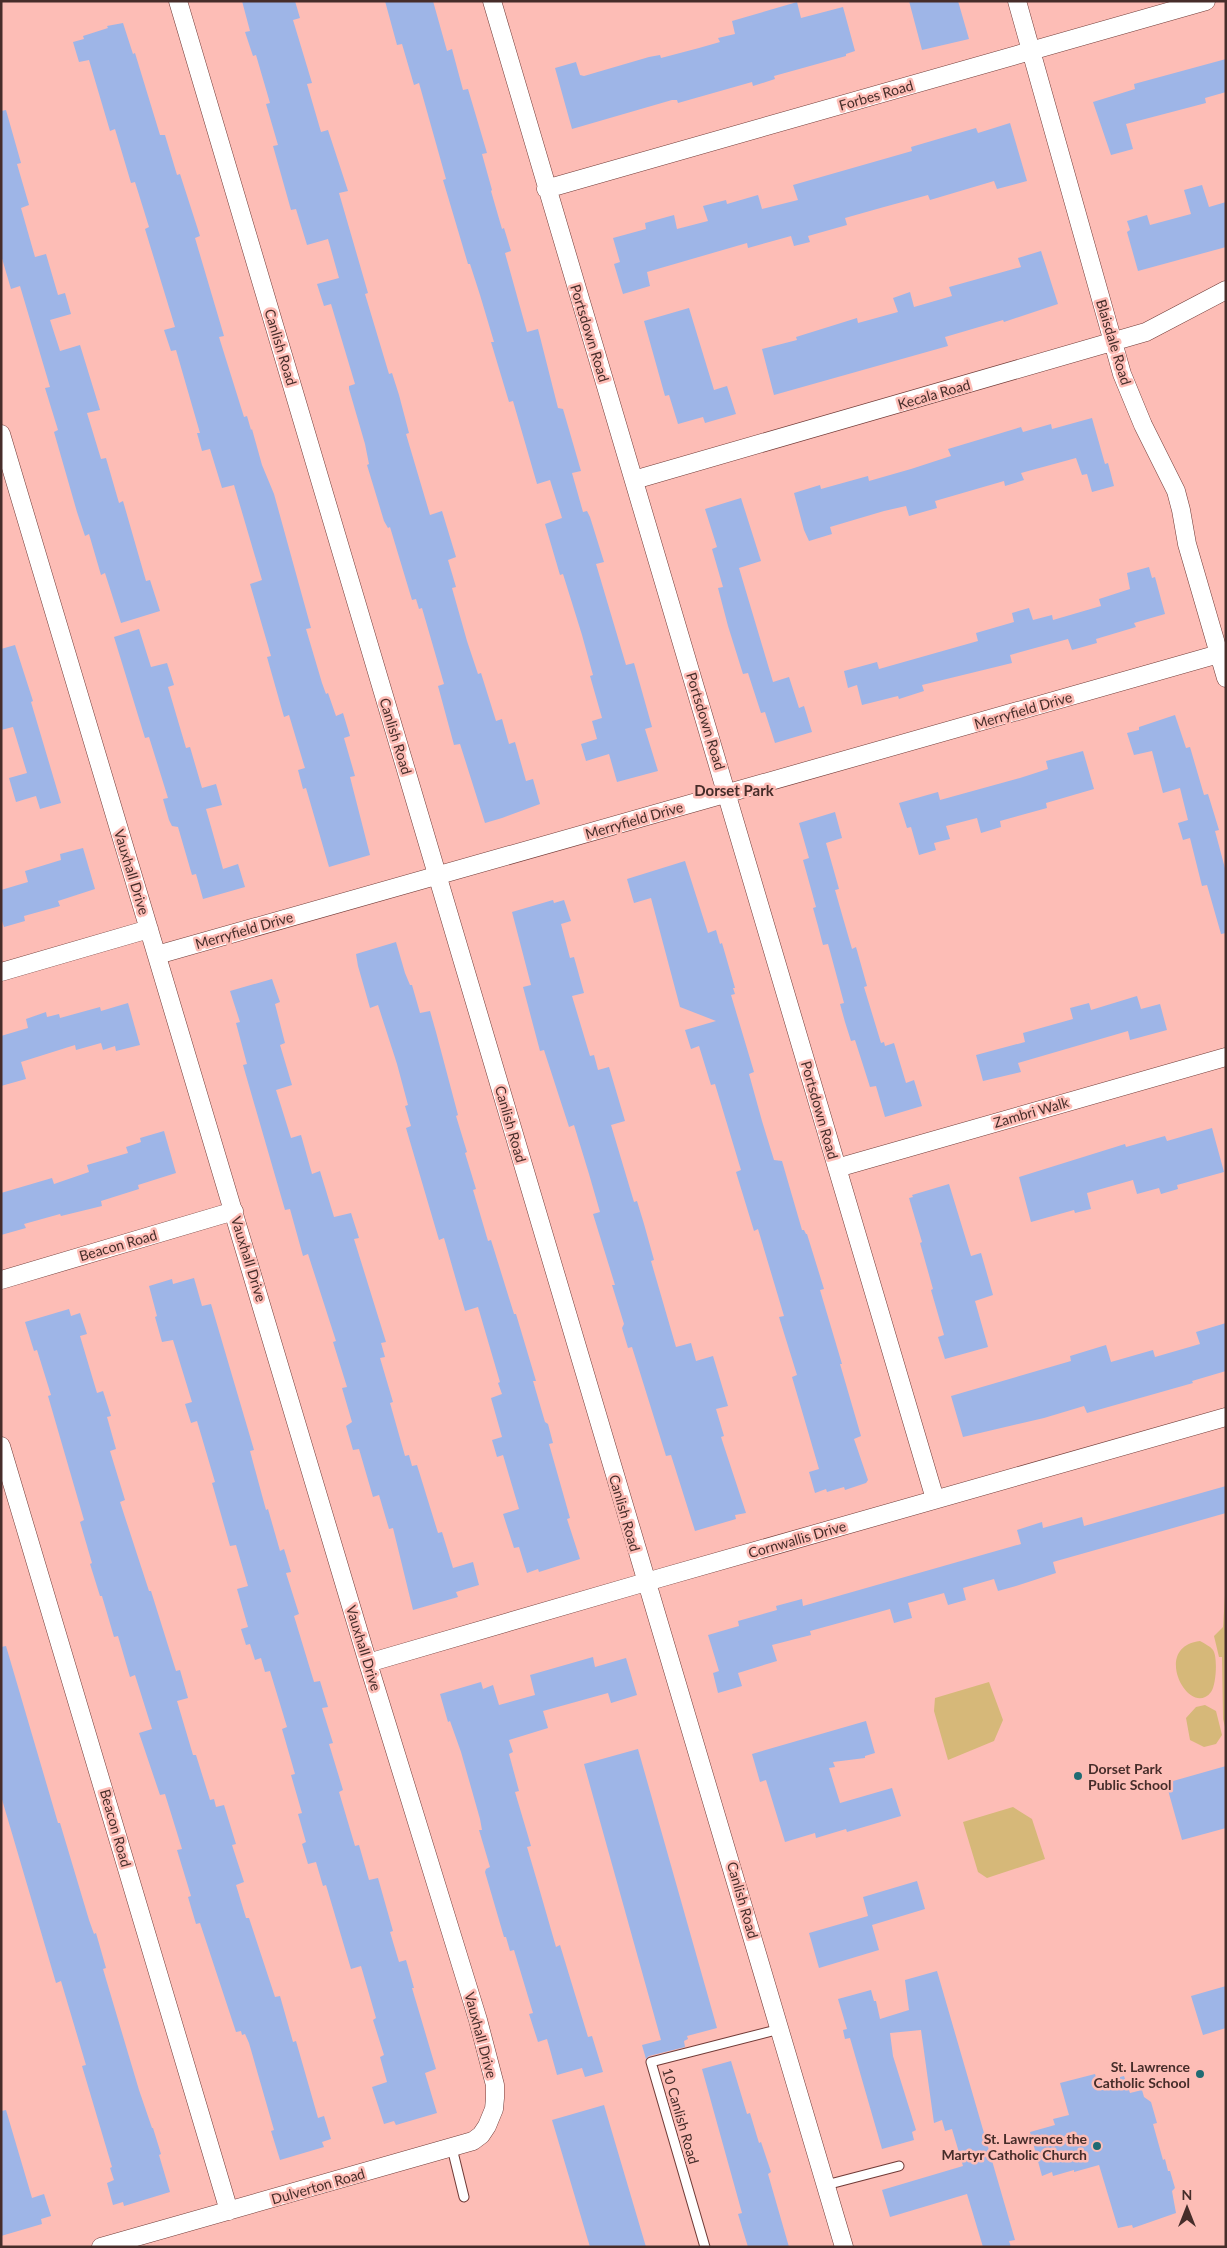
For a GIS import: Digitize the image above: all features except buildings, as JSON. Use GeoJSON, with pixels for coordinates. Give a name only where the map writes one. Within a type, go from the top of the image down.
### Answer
{"type":"FeatureCollection","features":[{"type":"Feature","properties":{"kind":"street","name":"Canlish Road"},"geometry":{"type":"LineString","coordinates":[[178,1],[438,874],[646,1582],[725,1840],[844,2247]]}},
{"type":"Feature","properties":{"kind":"street","name":"Portsdown Road"},"geometry":{"type":"LineString","coordinates":[[492,1],[935,1500]]}},
{"type":"Feature","properties":{"kind":"street","name":"Blaisdale Road"},"geometry":{"type":"LineString","coordinates":[[1018,1],[1122,374],[1143,425],[1176,491],[1187,544],[1222,653],[1226,678]]}},
{"type":"Feature","properties":{"kind":"street","name":"Forbes Road"},"geometry":{"type":"LineString","coordinates":[[546,189],[1206,1]]}},
{"type":"Feature","properties":{"kind":"street","name":"Kecala Road"},"geometry":{"type":"LineString","coordinates":[[634,480],[1146,332],[1226,290]]}},
{"type":"Feature","properties":{"kind":"street","name":"Vauxhall Drive"},"geometry":{"type":"LineString","coordinates":[[1,434],[368,1663],[478,2020],[495,2085]]}},
{"type":"Feature","properties":{"kind":"street","name":"Merryfield Drive"},"geometry":{"type":"LineString","coordinates":[[157,955],[1222,653]]}},
{"type":"Feature","properties":{"kind":"street"},"geometry":{"type":"LineString","coordinates":[[1,972],[149,929]]}},
{"type":"Feature","properties":{"kind":"street","name":"Zambri Walk"},"geometry":{"type":"LineString","coordinates":[[837,1168],[1226,1057]]}},
{"type":"Feature","properties":{"kind":"street","name":"Beacon Road"},"geometry":{"type":"LineString","coordinates":[[1,1280],[234,1211]]}},
{"type":"Feature","properties":{"kind":"street","name":"Cornwallis Drive"},"geometry":{"type":"LineString","coordinates":[[368,1663],[1226,1417]]}},
{"type":"Feature","properties":{"kind":"street","name":"Beacon Road"},"geometry":{"type":"LineString","coordinates":[[1,1446],[229,2211]]}},
{"type":"Feature","properties":{"kind":"street","name":"Dulverton Road"},"geometry":{"type":"LineString","coordinates":[[101,2247],[473,2141],[481,2135],[487,2126],[494,2109],[495,2085]]}},
{"type":"Feature","properties":{"kind":"lane","name":"10 Canlish Road"},"geometry":{"type":"LineString","coordinates":[[705,2247],[652,2062],[780,2029]]}},
{"type":"Feature","properties":{"kind":"lane"},"geometry":{"type":"LineString","coordinates":[[452,2148],[464,2197]]}},
{"type":"Feature","properties":{"kind":"lane"},"geometry":{"type":"LineString","coordinates":[[826,2185],[899,2166]]}},
{"type":"Feature","properties":{"kind":"shaded area"},"geometry":{"type":"Polygon","coordinates":[[[1226,1580],[1226,1731],[1223,1719],[1222,1657],[1219,1657],[1214,1636],[1223,1627],[1226,1580]]]}},
{"type":"Feature","properties":{"kind":"shaded area"},"geometry":{"type":"Polygon","coordinates":[[[1200,1641],[1213,1650],[1216,1665],[1213,1689],[1202,1698],[1193,1697],[1185,1690],[1179,1679],[1176,1667],[1178,1655],[1185,1646],[1200,1641]]]}},
{"type":"Feature","properties":{"kind":"shaded area"},"geometry":{"type":"Polygon","coordinates":[[[989,1682],[1003,1720],[994,1741],[948,1760],[934,1711],[935,1698],[989,1682]]]}},
{"type":"Feature","properties":{"kind":"shaded area"},"geometry":{"type":"Polygon","coordinates":[[[1205,1705],[1216,1711],[1222,1735],[1216,1744],[1204,1747],[1190,1740],[1186,1718],[1196,1707],[1205,1705]]]}},
{"type":"Feature","properties":{"kind":"shaded area"},"geometry":{"type":"Polygon","coordinates":[[[1013,1807],[1032,1819],[1045,1859],[987,1878],[978,1872],[963,1822],[1013,1807]]]}},
{"type":"Feature","properties":{"kind":"place","name":"Dorset Park Public School"},"geometry":{"type":"Point","coordinates":[1078,1776]}},
{"type":"Feature","properties":{"kind":"place","name":"St. Lawrence Catholic School"},"geometry":{"type":"Point","coordinates":[1200,2074]}},
{"type":"Feature","properties":{"kind":"place","name":"St. Lawrence the Martyr Catholic Church"},"geometry":{"type":"Point","coordinates":[1097,2146]}},
{"type":"Feature","properties":{"kind":"district","name":"Dorset Park"},"geometry":{"type":"Point","coordinates":[734,790]}}]}
